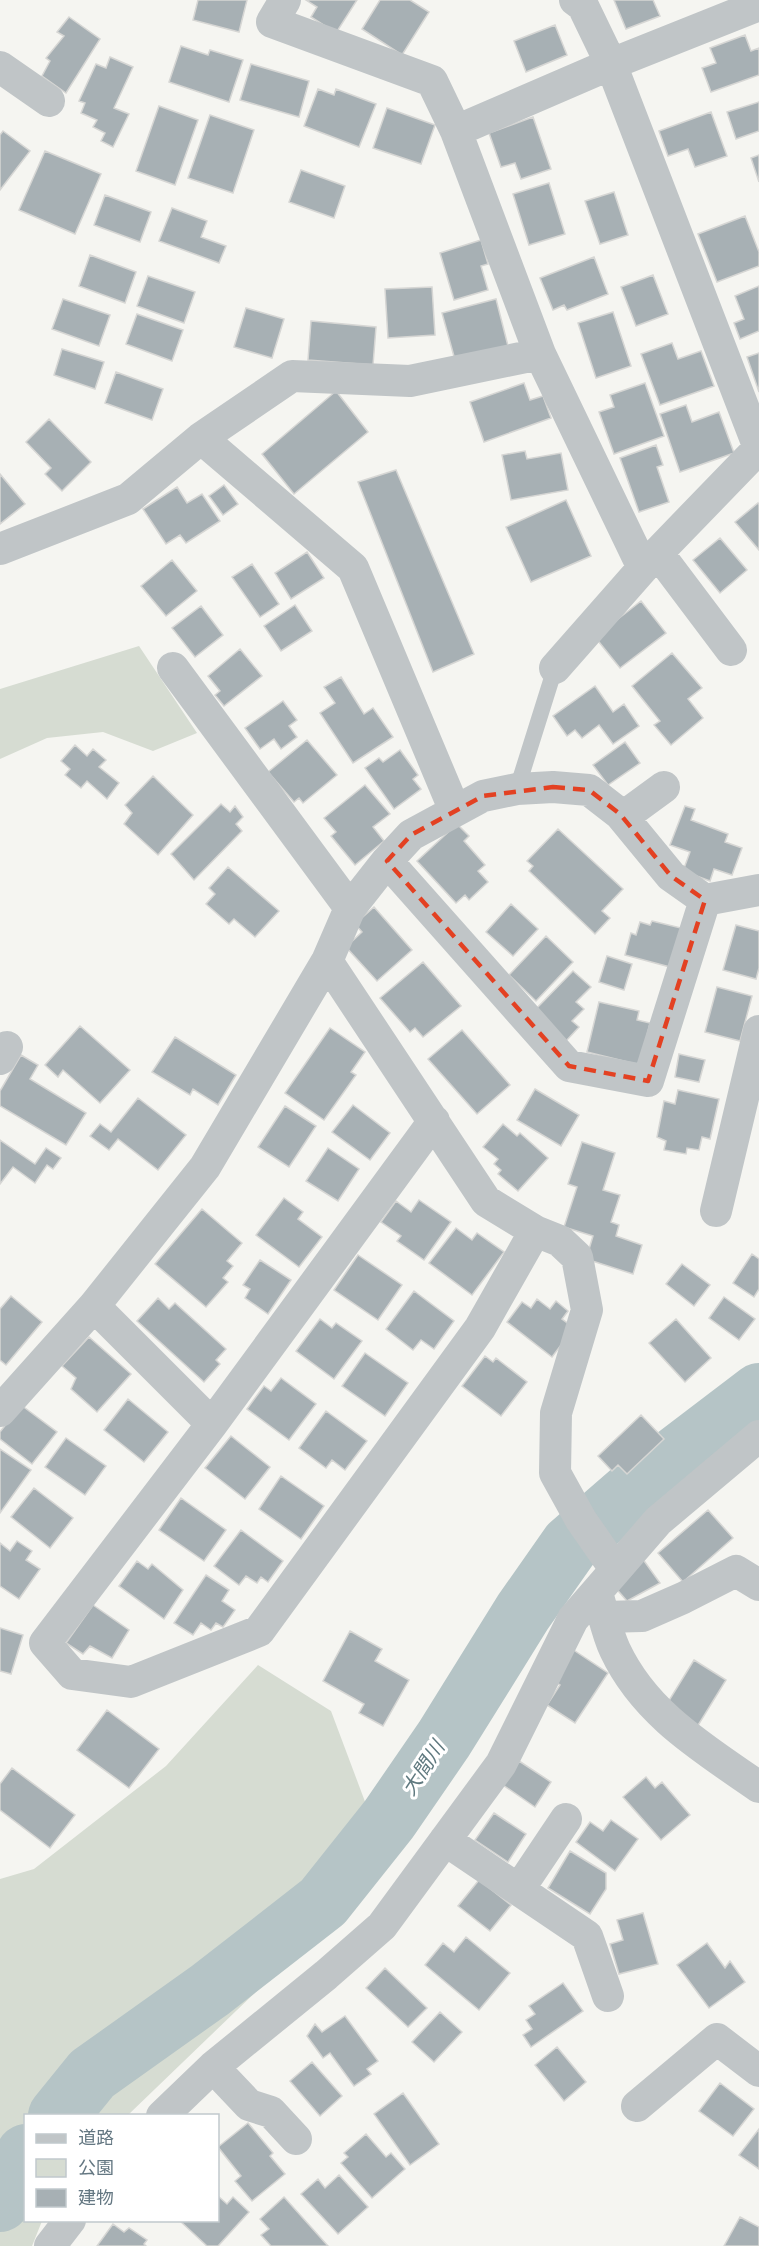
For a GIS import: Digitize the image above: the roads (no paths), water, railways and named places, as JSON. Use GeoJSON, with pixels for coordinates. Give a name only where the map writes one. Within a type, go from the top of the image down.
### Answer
{"type":"FeatureCollection","features":[{"type":"Feature","properties":{"kind":"street"},"geometry":{"type":"LineString","coordinates":[[285,0],[272,22],[432,81],[456,131],[540,354],[650,561],[731,650]]}},
{"type":"Feature","properties":{"kind":"street"},"geometry":{"type":"LineString","coordinates":[[555,668],[650,561],[759,448],[611,64],[583,6],[575,0]]}},
{"type":"Feature","properties":{"kind":"street"},"geometry":{"type":"LineString","coordinates":[[456,131],[611,64],[759,4]]}},
{"type":"Feature","properties":{"kind":"street"},"geometry":{"type":"LineString","coordinates":[[0,67],[49,101]]}},
{"type":"Feature","properties":{"kind":"street"},"geometry":{"type":"LineString","coordinates":[[0,549],[128,499],[201,438],[292,376],[410,381],[540,354]]}},
{"type":"Feature","properties":{"kind":"street"},"geometry":{"type":"LineString","coordinates":[[201,438],[353,568],[455,810]]}},
{"type":"Feature","properties":{"kind":"street"},"geometry":{"type":"LineString","coordinates":[[173,668],[350,908]]}},
{"type":"Feature","properties":{"kind":"street"},"geometry":{"type":"LineString","coordinates":[[0,1411],[94,1306],[205,1167],[327,961],[350,908],[411,835],[483,796],[517,789],[553,787],[589,790],[623,818],[671,876],[705,900],[759,890]]}},
{"type":"Feature","properties":{"kind":"street"},"geometry":{"type":"LineString","coordinates":[[623,818],[664,787]]}},
{"type":"Feature","properties":{"kind":"street"},"geometry":{"type":"LineString","coordinates":[[387,861],[569,1066],[648,1081],[705,900]]}},
{"type":"Feature","properties":{"kind":"street"},"geometry":{"type":"LineString","coordinates":[[327,961],[486,1201],[535,1231],[560,1241],[578,1257],[587,1310],[556,1413],[555,1473],[589,1529],[605,1593],[615,1650],[647,1700],[680,1732],[759,1787]]}},
{"type":"Feature","properties":{"kind":"street"},"geometry":{"type":"LineString","coordinates":[[716,1211],[759,1031]]}},
{"type":"Feature","properties":{"kind":"street"},"geometry":{"type":"LineString","coordinates":[[434,1120],[212,1424],[45,1643],[72,1674],[131,1682],[259,1631],[480,1328],[535,1231]]}},
{"type":"Feature","properties":{"kind":"street"},"geometry":{"type":"LineString","coordinates":[[94,1306],[212,1424]]}},
{"type":"Feature","properties":{"kind":"street"},"geometry":{"type":"LineString","coordinates":[[163,2114],[213,2067],[382,1926],[501,1764],[573,1619],[605,1593],[658,1521],[759,1436]]}},
{"type":"Feature","properties":{"kind":"street"},"geometry":{"type":"LineString","coordinates":[[605,1593],[642,1616],[736,1571],[759,1585]]}},
{"type":"Feature","properties":{"kind":"street"},"geometry":{"type":"LineString","coordinates":[[519,1889],[566,1819]]}},
{"type":"Feature","properties":{"kind":"street"},"geometry":{"type":"LineString","coordinates":[[445,1840],[587,1935],[608,1996]]}},
{"type":"Feature","properties":{"kind":"street"},"geometry":{"type":"LineString","coordinates":[[638,2106],[717,2039],[759,2071]]}},
{"type":"Feature","properties":{"kind":"street"},"geometry":{"type":"LineString","coordinates":[[213,2067],[249,2105],[271,2112],[296,2139]]}},
{"type":"Feature","properties":{"kind":"street"},"geometry":{"type":"LineString","coordinates":[[51,2246],[69,2222]]}},
{"type":"Feature","properties":{"kind":"lane"},"geometry":{"type":"LineString","coordinates":[[517,789],[555,668]]}},
{"type":"Feature","properties":{"kind":"waterway","name":"大間川"},"geometry":{"type":"LineString","coordinates":[[60,2114],[92,2074],[210,1990],[323,1902],[389,1819],[444,1739],[523,1612],[570,1545],[646,1479],[759,1393]]}},
{"type":"Feature","properties":{"kind":"waterway","name":"大間川"},"geometry":{"type":"LineString","coordinates":[[0,2202],[24,2158]]}}]}
